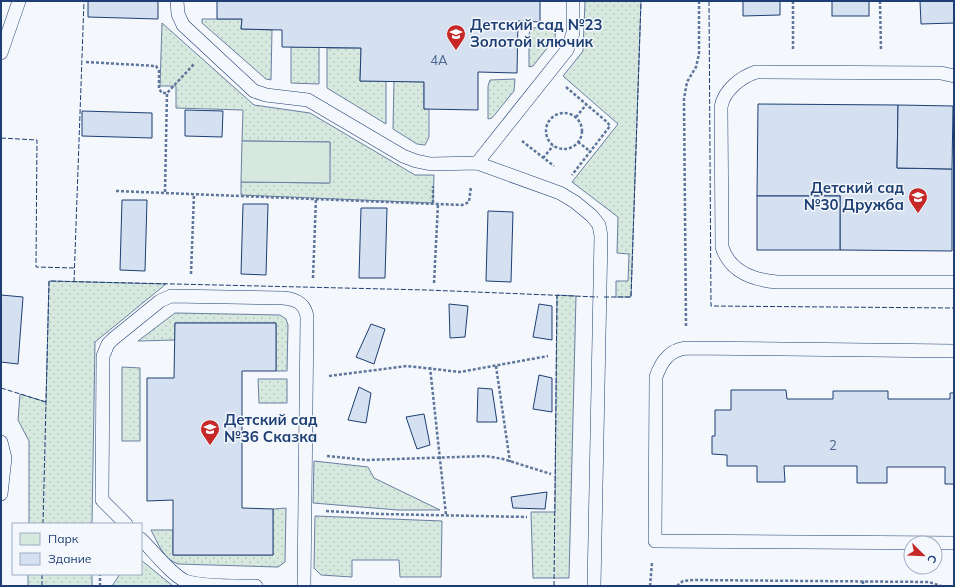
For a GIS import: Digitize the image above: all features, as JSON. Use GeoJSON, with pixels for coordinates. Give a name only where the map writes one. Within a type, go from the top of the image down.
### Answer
{"type":"FeatureCollection","features":[{"type":"Feature","properties":{"kind":"lane"},"geometry":{"type":"LineString","coordinates":[[1,54],[19,1]]}},
{"type":"Feature","properties":{"kind":"lane"},"geometry":{"type":"LineString","coordinates":[[177,1],[178,14],[183,25],[254,91],[266,95],[308,100],[410,159],[431,164],[474,163],[567,197],[592,216],[601,230],[594,586]]}},
{"type":"Feature","properties":{"kind":"lane"},"geometry":{"type":"LineString","coordinates":[[474,163],[549,74],[567,50],[572,39],[574,1]]}},
{"type":"Feature","properties":{"kind":"lane"},"geometry":{"type":"LineString","coordinates":[[954,76],[941,73],[763,72],[751,74],[738,82],[722,101],[721,240],[724,253],[727,258],[744,275],[769,281],[954,282]]}},
{"type":"Feature","properties":{"kind":"lane"},"geometry":{"type":"LineString","coordinates":[[125,523],[102,500],[103,356],[108,344],[160,301],[171,296],[290,298],[300,303],[306,311],[304,586]]}},
{"type":"Feature","properties":{"kind":"lane"},"geometry":{"type":"LineString","coordinates":[[954,351],[686,348],[680,349],[668,355],[656,377],[655,541],[954,543]]}},
{"type":"Feature","properties":{"kind":"lane"},"geometry":{"type":"LineString","coordinates":[[1,442],[5,458],[1,494]]}},
{"type":"Feature","properties":{"kind":"lane"},"geometry":{"type":"LineString","coordinates":[[142,540],[180,577],[189,583],[201,585],[256,586]]}},
{"type":"Feature","properties":{"kind":"path"},"geometry":{"type":"LineString","coordinates":[[686,348],[684,99],[687,82],[696,67],[699,54],[699,1]]}},
{"type":"Feature","properties":{"kind":"path"},"geometry":{"type":"LineString","coordinates":[[793,1],[793,72]]}},
{"type":"Feature","properties":{"kind":"path"},"geometry":{"type":"LineString","coordinates":[[880,1],[881,73]]}},
{"type":"Feature","properties":{"kind":"path"},"geometry":{"type":"LineString","coordinates":[[165,192],[167,93],[208,49]]}},
{"type":"Feature","properties":{"kind":"path"},"geometry":{"type":"LineString","coordinates":[[86,62],[156,66],[159,71],[159,89],[162,93],[167,93]]}},
{"type":"Feature","properties":{"kind":"path"},"geometry":{"type":"LineString","coordinates":[[549,74],[610,126],[570,178]]}},
{"type":"Feature","properties":{"kind":"path"},"geometry":{"type":"LineString","coordinates":[[576,117],[586,104]]}},
{"type":"Feature","properties":{"kind":"path"},"geometry":{"type":"LineString","coordinates":[[560,112],[571,114],[576,117],[582,127],[582,133],[578,142],[571,148],[565,149],[553,146],[546,136],[547,124],[550,119],[560,112]]}},
{"type":"Feature","properties":{"kind":"path"},"geometry":{"type":"LineString","coordinates":[[521,140],[559,170]]}},
{"type":"Feature","properties":{"kind":"path"},"geometry":{"type":"LineString","coordinates":[[578,142],[591,152]]}},
{"type":"Feature","properties":{"kind":"path"},"geometry":{"type":"LineString","coordinates":[[544,158],[553,146]]}},
{"type":"Feature","properties":{"kind":"path"},"geometry":{"type":"LineString","coordinates":[[116,191],[462,204],[469,202],[474,163]]}},
{"type":"Feature","properties":{"kind":"path"},"geometry":{"type":"LineString","coordinates":[[191,275],[194,194]]}},
{"type":"Feature","properties":{"kind":"path"},"geometry":{"type":"LineString","coordinates":[[313,278],[316,198]]}},
{"type":"Feature","properties":{"kind":"path"},"geometry":{"type":"LineString","coordinates":[[434,282],[438,204]]}},
{"type":"Feature","properties":{"kind":"path"},"geometry":{"type":"LineString","coordinates":[[306,380],[407,366],[430,367],[460,372],[548,356]]}},
{"type":"Feature","properties":{"kind":"path"},"geometry":{"type":"LineString","coordinates":[[496,366],[510,462]]}},
{"type":"Feature","properties":{"kind":"path"},"geometry":{"type":"LineString","coordinates":[[430,367],[446,515]]}},
{"type":"Feature","properties":{"kind":"path"},"geometry":{"type":"LineString","coordinates":[[306,453],[367,460],[486,456],[551,474]]}},
{"type":"Feature","properties":{"kind":"path"},"geometry":{"type":"LineString","coordinates":[[305,510],[381,514],[527,517]]}},
{"type":"Feature","properties":{"kind":"path"},"geometry":{"type":"LineString","coordinates":[[100,575],[100,586]]}},
{"type":"Feature","properties":{"kind":"path"},"geometry":{"type":"LineString","coordinates":[[677,586],[683,581],[694,580],[928,582],[941,586]]}},
{"type":"Feature","properties":{"kind":"path"},"geometry":{"type":"LineString","coordinates":[[862,581],[862,586]]}},
{"type":"Feature","properties":{"kind":"green space"},"geometry":{"type":"Polygon","coordinates":[[[585,1],[641,1],[631,297],[616,297],[616,281],[628,281],[629,254],[617,253],[618,217],[572,182],[618,124],[563,76],[583,51],[585,1]]]}},
{"type":"Feature","properties":{"kind":"green space"},"geometry":{"type":"Polygon","coordinates":[[[202,19],[242,19],[241,29],[272,30],[271,80],[266,79],[202,23],[202,19]]]}},
{"type":"Feature","properties":{"kind":"green space"},"geometry":{"type":"Polygon","coordinates":[[[162,23],[254,105],[310,113],[415,175],[434,175],[433,203],[241,195],[241,182],[329,183],[330,142],[242,141],[243,110],[176,108],[176,86],[160,86],[162,23]]]}},
{"type":"Feature","properties":{"kind":"green space"},"geometry":{"type":"Polygon","coordinates":[[[556,27],[555,38],[533,66],[529,67],[529,34],[531,28],[556,27]]]}},
{"type":"Feature","properties":{"kind":"green space"},"geometry":{"type":"Polygon","coordinates":[[[291,47],[319,47],[319,84],[291,83],[291,47]]]}},
{"type":"Feature","properties":{"kind":"green space"},"geometry":{"type":"Polygon","coordinates":[[[327,48],[361,48],[360,81],[386,81],[386,124],[327,88],[327,48]]]}},
{"type":"Feature","properties":{"kind":"green space"},"geometry":{"type":"Polygon","coordinates":[[[515,79],[514,91],[492,118],[488,119],[488,86],[490,80],[515,79]]]}},
{"type":"Feature","properties":{"kind":"green space"},"geometry":{"type":"Polygon","coordinates":[[[394,81],[424,82],[424,109],[429,109],[429,137],[425,145],[417,144],[393,129],[394,81]]]}},
{"type":"Feature","properties":{"kind":"green space"},"geometry":{"type":"Polygon","coordinates":[[[242,141],[330,142],[330,183],[241,182],[242,141]]]}},
{"type":"Feature","properties":{"kind":"green space"},"geometry":{"type":"Polygon","coordinates":[[[49,281],[166,284],[95,342],[92,523],[29,523],[29,441],[18,420],[20,394],[46,402],[49,281]]]}},
{"type":"Feature","properties":{"kind":"green space"},"geometry":{"type":"Polygon","coordinates":[[[557,295],[576,296],[569,578],[533,578],[531,512],[555,512],[557,295]]]}},
{"type":"Feature","properties":{"kind":"green space"},"geometry":{"type":"Polygon","coordinates":[[[175,313],[280,315],[286,319],[288,325],[287,371],[276,371],[276,323],[175,323],[175,340],[138,341],[175,313]]]}},
{"type":"Feature","properties":{"kind":"green space"},"geometry":{"type":"Polygon","coordinates":[[[122,367],[140,368],[140,441],[122,441],[122,367]]]}},
{"type":"Feature","properties":{"kind":"green space"},"geometry":{"type":"Polygon","coordinates":[[[258,379],[287,379],[287,403],[259,403],[258,379]]]}},
{"type":"Feature","properties":{"kind":"green space"},"geometry":{"type":"Polygon","coordinates":[[[314,461],[368,467],[374,478],[440,510],[398,510],[313,503],[314,461]]]}},
{"type":"Feature","properties":{"kind":"green space"},"geometry":{"type":"Polygon","coordinates":[[[286,508],[285,562],[278,567],[178,564],[168,558],[151,530],[173,530],[173,555],[273,555],[273,509],[286,508]]]}},
{"type":"Feature","properties":{"kind":"green space"},"geometry":{"type":"Polygon","coordinates":[[[315,516],[442,521],[441,577],[400,577],[399,560],[352,560],[352,577],[321,575],[314,568],[315,516]]]}},
{"type":"Feature","properties":{"kind":"green space"},"geometry":{"type":"Polygon","coordinates":[[[142,561],[173,586],[112,586],[119,575],[142,575],[142,561]]]}},
{"type":"Feature","properties":{"kind":"green space"},"geometry":{"type":"Polygon","coordinates":[[[28,575],[92,575],[92,586],[28,586],[28,575]]]}},
{"type":"Feature","properties":{"kind":"building"},"geometry":{"type":"Polygon","coordinates":[[[88,1],[158,1],[158,19],[88,17],[88,1]]]}},
{"type":"Feature","properties":{"kind":"building"},"geometry":{"type":"Polygon","coordinates":[[[217,1],[540,1],[540,22],[518,21],[517,73],[478,72],[478,110],[424,109],[424,82],[360,81],[361,48],[282,47],[282,30],[241,29],[242,19],[217,19],[217,1]]]}},
{"type":"Feature","properties":{"kind":"building"},"geometry":{"type":"Polygon","coordinates":[[[743,1],[780,1],[780,15],[743,16],[743,1]]]}},
{"type":"Feature","properties":{"kind":"building"},"geometry":{"type":"Polygon","coordinates":[[[832,1],[869,1],[869,16],[832,16],[832,1]]]}},
{"type":"Feature","properties":{"kind":"building"},"geometry":{"type":"Polygon","coordinates":[[[920,1],[954,1],[954,23],[921,24],[920,1]]]}},
{"type":"Feature","properties":{"kind":"building"},"geometry":{"type":"Polygon","coordinates":[[[758,104],[898,105],[897,168],[952,169],[952,251],[840,250],[840,196],[757,196],[758,104]]]}},
{"type":"Feature","properties":{"kind":"building"},"geometry":{"type":"Polygon","coordinates":[[[898,105],[953,106],[952,169],[897,168],[898,105]]]}},
{"type":"Feature","properties":{"kind":"building"},"geometry":{"type":"Polygon","coordinates":[[[185,110],[223,111],[222,137],[185,136],[185,110]]]}},
{"type":"Feature","properties":{"kind":"building"},"geometry":{"type":"Polygon","coordinates":[[[82,111],[152,113],[152,138],[82,136],[82,111]]]}},
{"type":"Feature","properties":{"kind":"building"},"geometry":{"type":"Polygon","coordinates":[[[757,196],[840,196],[840,250],[757,250],[757,196]]]}},
{"type":"Feature","properties":{"kind":"building"},"geometry":{"type":"Polygon","coordinates":[[[122,200],[147,200],[145,271],[120,270],[122,200]]]}},
{"type":"Feature","properties":{"kind":"building"},"geometry":{"type":"Polygon","coordinates":[[[243,204],[268,204],[266,275],[241,274],[243,204]]]}},
{"type":"Feature","properties":{"kind":"building"},"geometry":{"type":"Polygon","coordinates":[[[361,208],[387,208],[385,278],[359,278],[361,208]]]}},
{"type":"Feature","properties":{"kind":"building"},"geometry":{"type":"Polygon","coordinates":[[[488,211],[513,212],[511,282],[486,281],[488,211]]]}},
{"type":"Feature","properties":{"kind":"building"},"geometry":{"type":"Polygon","coordinates":[[[1,295],[23,297],[18,364],[1,362],[1,295]]]}},
{"type":"Feature","properties":{"kind":"building"},"geometry":{"type":"Polygon","coordinates":[[[449,304],[468,306],[465,337],[450,338],[449,304]]]}},
{"type":"Feature","properties":{"kind":"building"},"geometry":{"type":"Polygon","coordinates":[[[539,304],[552,306],[552,340],[533,337],[539,304]]]}},
{"type":"Feature","properties":{"kind":"building"},"geometry":{"type":"Polygon","coordinates":[[[175,323],[276,323],[276,371],[242,371],[242,508],[273,509],[273,555],[173,555],[173,500],[147,501],[147,378],[174,378],[175,323]]]}},
{"type":"Feature","properties":{"kind":"building"},"geometry":{"type":"Polygon","coordinates":[[[371,324],[385,329],[374,364],[356,357],[371,324]]]}},
{"type":"Feature","properties":{"kind":"building"},"geometry":{"type":"Polygon","coordinates":[[[539,375],[552,378],[552,412],[533,409],[539,375]]]}},
{"type":"Feature","properties":{"kind":"building"},"geometry":{"type":"Polygon","coordinates":[[[359,387],[371,393],[366,423],[348,420],[359,387]]]}},
{"type":"Feature","properties":{"kind":"building"},"geometry":{"type":"Polygon","coordinates":[[[478,388],[492,389],[497,422],[477,422],[478,388]]]}},
{"type":"Feature","properties":{"kind":"building"},"geometry":{"type":"Polygon","coordinates":[[[731,390],[786,390],[787,399],[833,399],[833,391],[888,391],[888,399],[950,399],[950,393],[954,393],[954,484],[945,484],[945,467],[887,467],[887,483],[857,483],[857,466],[784,466],[785,482],[757,482],[757,466],[727,466],[727,455],[712,454],[712,436],[715,436],[715,410],[731,410],[731,390]]]}},
{"type":"Feature","properties":{"kind":"building"},"geometry":{"type":"Polygon","coordinates":[[[424,414],[430,445],[417,449],[406,417],[424,414]]]}},
{"type":"Feature","properties":{"kind":"building"},"geometry":{"type":"Polygon","coordinates":[[[547,492],[545,509],[513,508],[511,497],[547,492]]]}},
{"type":"Feature","properties":{"kind":"fence"},"geometry":{"type":"LineString","coordinates":[[74,282],[84,1]]}},
{"type":"Feature","properties":{"kind":"fence"},"geometry":{"type":"LineString","coordinates":[[604,297],[631,297],[641,1]]}},
{"type":"Feature","properties":{"kind":"fence"},"geometry":{"type":"LineString","coordinates":[[709,1],[711,306],[954,308]]}},
{"type":"Feature","properties":{"kind":"fence"},"geometry":{"type":"LineString","coordinates":[[1,138],[37,140],[36,267],[75,268]]}},
{"type":"Feature","properties":{"kind":"fence"},"geometry":{"type":"LineString","coordinates":[[43,523],[49,281],[427,290],[598,297]]}},
{"type":"Feature","properties":{"kind":"fence"},"geometry":{"type":"LineString","coordinates":[[554,586],[557,295]]}},
{"type":"Feature","properties":{"kind":"fence"},"geometry":{"type":"LineString","coordinates":[[1,388],[46,402]]}},
{"type":"Feature","properties":{"kind":"fence"},"geometry":{"type":"LineString","coordinates":[[42,575],[42,586]]}},
{"type":"Feature","properties":{"kind":"place","name":"Детский сад №23 Золотой ключик"},"geometry":{"type":"Point","coordinates":[456,51]}},
{"type":"Feature","properties":{"kind":"place","name":"Детский сад №30 Дружба"},"geometry":{"type":"Point","coordinates":[918,214]}},
{"type":"Feature","properties":{"kind":"place","name":"Детский сад №36 Сказка"},"geometry":{"type":"Point","coordinates":[210,446]}}]}
